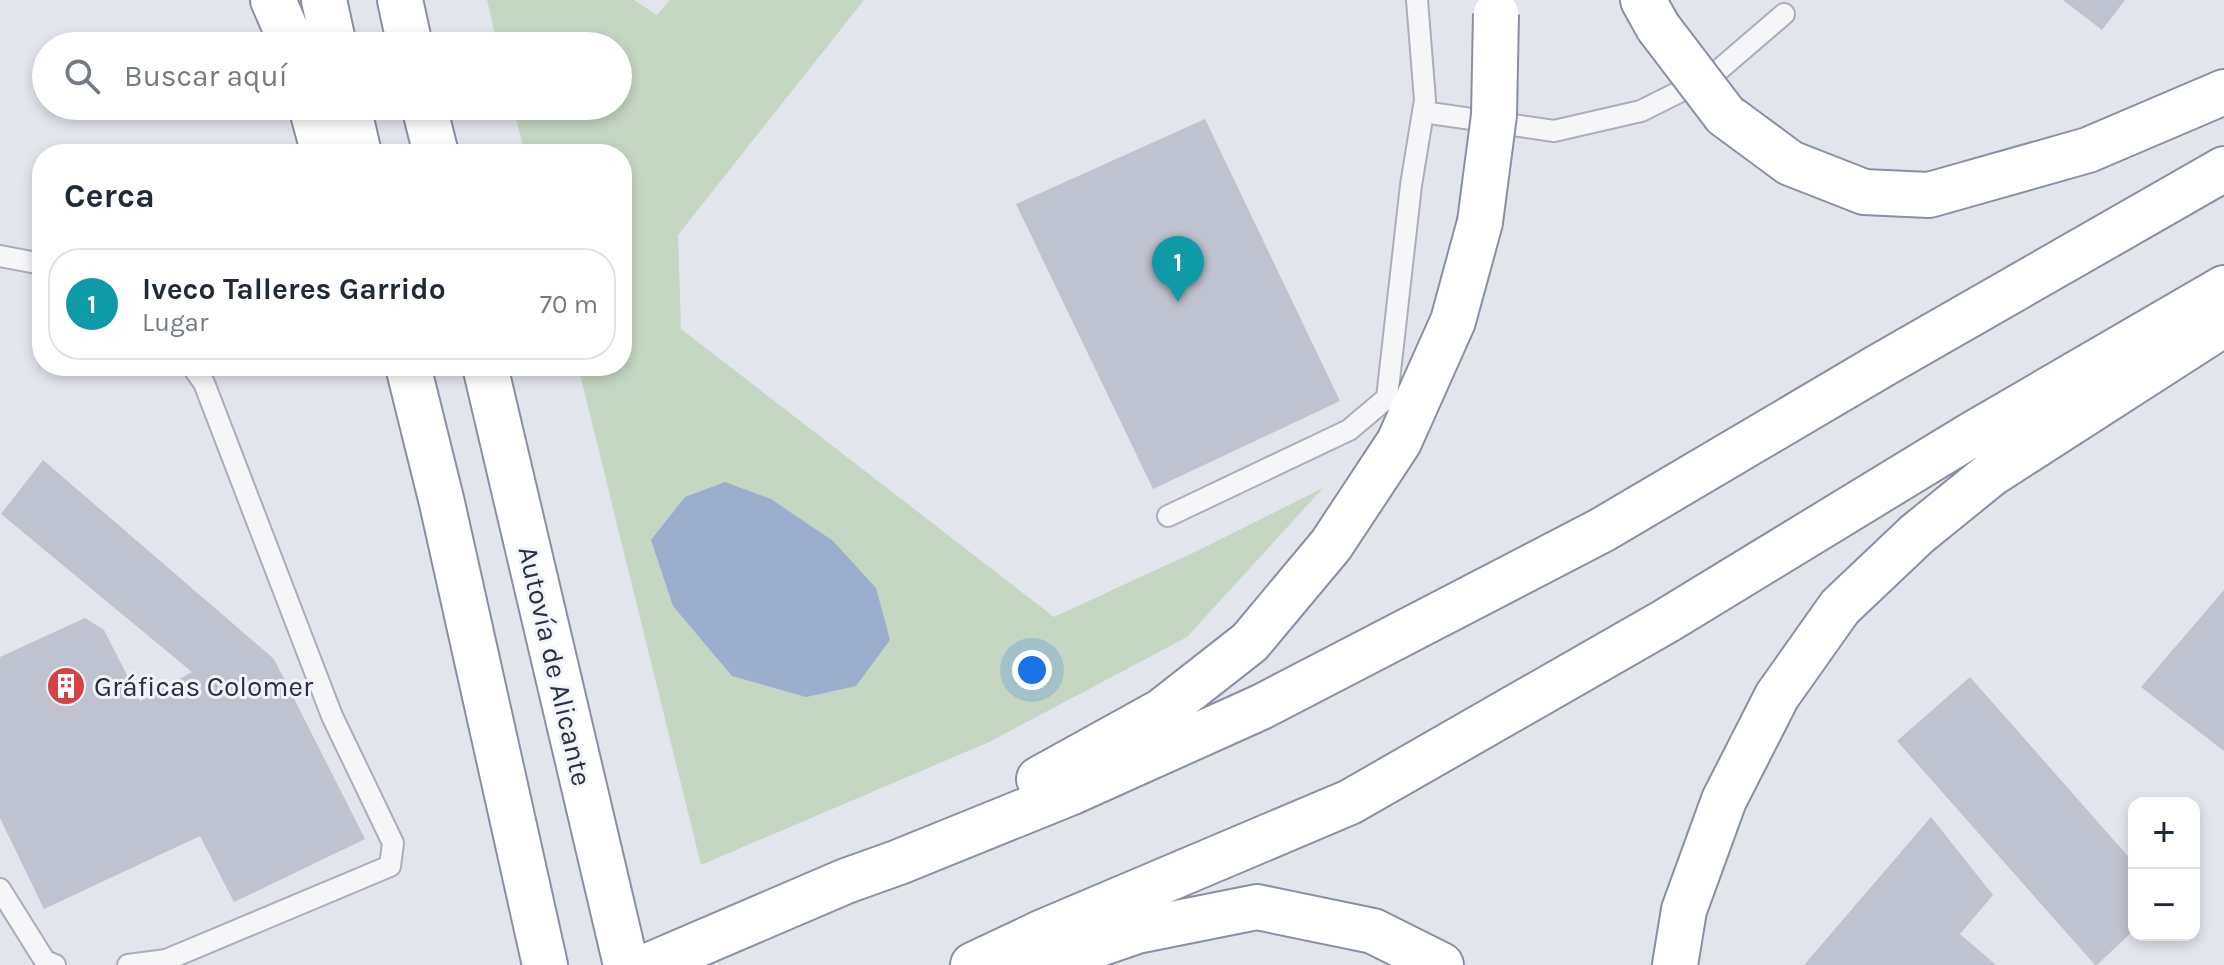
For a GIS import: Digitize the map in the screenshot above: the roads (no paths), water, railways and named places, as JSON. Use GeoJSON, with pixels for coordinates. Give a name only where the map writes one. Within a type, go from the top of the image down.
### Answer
{"type":"FeatureCollection","features":[{"type":"Feature","properties":{"kind":"highway"},"geometry":{"type":"LineString","coordinates":[[273,0],[287,32]]}},
{"type":"Feature","properties":{"kind":"highway"},"geometry":{"type":"LineString","coordinates":[[324,0],[331,32]]}},
{"type":"Feature","properties":{"kind":"highway"},"geometry":{"type":"LineString","coordinates":[[400,0],[407,32]]}},
{"type":"Feature","properties":{"kind":"highway"},"geometry":{"type":"LineString","coordinates":[[899,862],[1045,775],[1162,711],[1250,642],[1331,545],[1399,442],[1453,321],[1480,222],[1494,115],[1495,7]]}},
{"type":"Feature","properties":{"kind":"highway"},"geometry":{"type":"LineString","coordinates":[[1650,13],[1725,115],[1790,163],[1864,192],[1929,195],[2088,150],[2224,92]]}},
{"type":"Feature","properties":{"kind":"highway"},"geometry":{"type":"LineString","coordinates":[[315,120],[321,144]]}},
{"type":"Feature","properties":{"kind":"highway"},"geometry":{"type":"LineString","coordinates":[[351,120],[357,144]]}},
{"type":"Feature","properties":{"kind":"highway"},"geometry":{"type":"LineString","coordinates":[[428,120],[434,144]]}},
{"type":"Feature","properties":{"kind":"highway"},"geometry":{"type":"LineString","coordinates":[[650,965],[846,881],[1072,792],[1261,707],[1602,530],[2224,169]]}},
{"type":"Feature","properties":{"kind":"highway"},"geometry":{"type":"LineString","coordinates":[[973,965],[1045,931],[1350,802],[1666,621],[1971,435],[2224,288]]}},
{"type":"Feature","properties":{"kind":"highway"},"geometry":{"type":"LineString","coordinates":[[1675,965],[1684,910],[1724,800],[1777,696],[1840,607],[1917,534],[1991,474],[2224,324]]}},
{"type":"Feature","properties":{"kind":"highway"},"geometry":{"type":"LineString","coordinates":[[409,376],[442,503],[545,965]]}},
{"type":"Feature","properties":{"kind":"highway","name":"Autovía de Alicante"},"geometry":{"type":"LineString","coordinates":[[487,376],[626,965]]}},
{"type":"Feature","properties":{"kind":"highway"},"geometry":{"type":"LineString","coordinates":[[1038,965],[1137,931],[1257,907],[1373,931],[1441,965]]}},
{"type":"Feature","properties":{"kind":"lane"},"geometry":{"type":"LineString","coordinates":[[1168,516],[1349,430],[1387,398],[1411,185],[1425,100],[1417,0]]}},
{"type":"Feature","properties":{"kind":"lane"},"geometry":{"type":"LineString","coordinates":[[1423,112],[1554,131],[1641,111],[1713,75],[1784,14]]}},
{"type":"Feature","properties":{"kind":"lane"},"geometry":{"type":"LineString","coordinates":[[0,256],[32,262]]}},
{"type":"Feature","properties":{"kind":"lane"},"geometry":{"type":"LineString","coordinates":[[128,965],[166,960],[390,866],[393,843],[332,716],[199,376]]}},
{"type":"Feature","properties":{"kind":"lane"},"geometry":{"type":"LineString","coordinates":[[0,889],[45,961],[55,965]]}},
{"type":"Feature","properties":{"kind":"water"},"geometry":{"type":"Polygon","coordinates":[[[725,482],[771,499],[833,541],[876,588],[890,640],[856,686],[806,697],[732,676],[673,606],[651,540],[685,497],[725,482]]]}},
{"type":"Feature","properties":{"kind":"place","name":"Iveco Talleres Garrido"},"geometry":{"type":"Point","coordinates":[1178,302]}},
{"type":"Feature","properties":{"kind":"place","name":"Gráficas Colomer"},"geometry":{"type":"Point","coordinates":[66,686]}}]}
